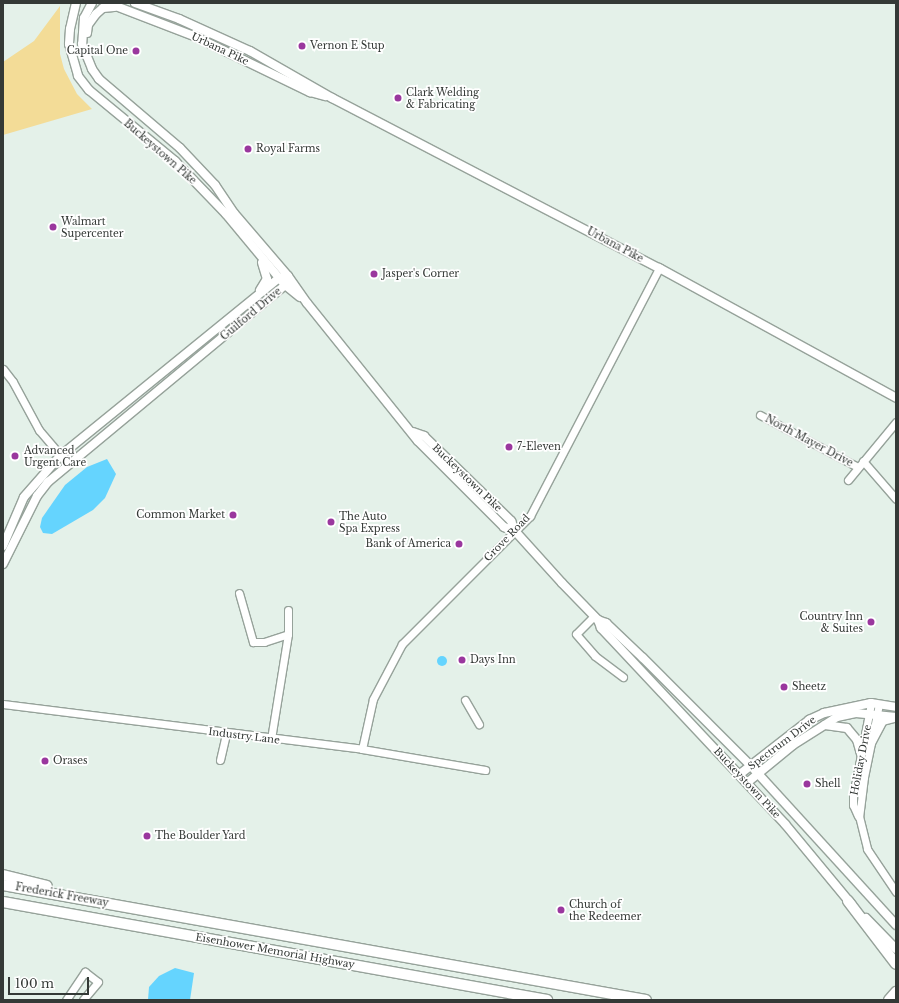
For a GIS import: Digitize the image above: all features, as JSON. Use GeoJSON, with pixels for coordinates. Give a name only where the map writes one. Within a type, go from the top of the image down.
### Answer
{"type":"FeatureCollection","features":[{"type":"Feature","properties":{"kind":"highway"},"geometry":{"type":"LineString","coordinates":[[3,875],[121,905]]}},
{"type":"Feature","properties":{"kind":"highway","name":"Frederick Freeway"},"geometry":{"type":"LineString","coordinates":[[3,884],[121,905]]}},
{"type":"Feature","properties":{"kind":"highway"},"geometry":{"type":"LineString","coordinates":[[848,901],[896,964]]}},
{"type":"Feature","properties":{"kind":"highway","name":"Eisenhower Memorial Highway"},"geometry":{"type":"LineString","coordinates":[[3,902],[547,1000]]}},
{"type":"Feature","properties":{"kind":"highway","name":"Eisenhower Memorial Highway"},"geometry":{"type":"LineString","coordinates":[[121,905],[646,1000]]}},
{"type":"Feature","properties":{"kind":"highway"},"geometry":{"type":"LineString","coordinates":[[889,1000],[896,992]]}},
{"type":"Feature","properties":{"kind":"main road"},"geometry":{"type":"LineString","coordinates":[[69,3],[72,19]]}},
{"type":"Feature","properties":{"kind":"main road","name":"Buckeystown Pike"},"geometry":{"type":"LineString","coordinates":[[76,3],[72,19],[69,44],[73,62],[88,90],[175,161],[226,214],[285,285],[307,303]]}},
{"type":"Feature","properties":{"kind":"main road","name":"Buckeystown Pike"},"geometry":{"type":"LineString","coordinates":[[92,3],[84,18],[82,32],[86,58],[92,69],[108,89],[180,148],[215,185],[234,213],[288,276],[307,303],[413,432],[424,436],[511,521],[515,531],[596,618],[601,628],[680,714],[748,782],[848,901],[896,949]]}},
{"type":"Feature","properties":{"kind":"main road","name":"Urbana Pike"},"geometry":{"type":"LineString","coordinates":[[108,3],[196,38],[310,92],[332,98]]}},
{"type":"Feature","properties":{"kind":"main road","name":"Urbana Pike"},"geometry":{"type":"LineString","coordinates":[[136,3],[179,19],[250,51],[332,98],[659,268],[896,398]]}},
{"type":"Feature","properties":{"kind":"main road"},"geometry":{"type":"LineString","coordinates":[[86,58],[85,43],[88,25],[103,8],[120,8]]}},
{"type":"Feature","properties":{"kind":"main road"},"geometry":{"type":"LineString","coordinates":[[246,304],[267,279],[265,268],[251,245]]}},
{"type":"Feature","properties":{"kind":"main road","name":"Guilford Drive"},"geometry":{"type":"LineString","coordinates":[[3,546],[24,497],[60,456],[246,304],[279,278],[288,276]]}},
{"type":"Feature","properties":{"kind":"main road","name":"Guilford Drive"},"geometry":{"type":"LineString","coordinates":[[3,564],[37,496],[68,464],[285,285],[288,276]]}},
{"type":"Feature","properties":{"kind":"main road","name":"Buckeystown Pike"},"geometry":{"type":"LineString","coordinates":[[596,618],[606,623],[643,658],[758,774],[896,925]]}},
{"type":"Feature","properties":{"kind":"main road","name":"Spectrum Drive"},"geometry":{"type":"LineString","coordinates":[[740,774],[809,720],[824,713],[875,704],[896,707]]}},
{"type":"Feature","properties":{"kind":"main road","name":"Spectrum Drive"},"geometry":{"type":"LineString","coordinates":[[748,782],[820,726],[837,717],[873,714],[896,717]]}},
{"type":"Feature","properties":{"kind":"main road"},"geometry":{"type":"LineString","coordinates":[[870,745],[884,721],[896,717]]}},
{"type":"Feature","properties":{"kind":"main road"},"geometry":{"type":"LineString","coordinates":[[820,726],[830,724],[847,728],[857,740],[861,754]]}},
{"type":"Feature","properties":{"kind":"street","name":"Grove Road"},"geometry":{"type":"LineString","coordinates":[[362,749],[372,699],[402,644],[530,516],[548,486],[659,268]]}},
{"type":"Feature","properties":{"kind":"street"},"geometry":{"type":"LineString","coordinates":[[3,369],[13,382],[39,430],[68,464]]}},
{"type":"Feature","properties":{"kind":"street","name":"North Mayer Drive"},"geometry":{"type":"LineString","coordinates":[[760,415],[861,464]]}},
{"type":"Feature","properties":{"kind":"street"},"geometry":{"type":"LineString","coordinates":[[848,480],[896,422]]}},
{"type":"Feature","properties":{"kind":"street"},"geometry":{"type":"LineString","coordinates":[[861,464],[896,499]]}},
{"type":"Feature","properties":{"kind":"street"},"geometry":{"type":"LineString","coordinates":[[239,593],[253,642],[288,634]]}},
{"type":"Feature","properties":{"kind":"street"},"geometry":{"type":"LineString","coordinates":[[271,739],[288,634],[288,610]]}},
{"type":"Feature","properties":{"kind":"street"},"geometry":{"type":"LineString","coordinates":[[596,618],[576,634],[595,656],[623,677]]}},
{"type":"Feature","properties":{"kind":"street"},"geometry":{"type":"LineString","coordinates":[[465,700],[479,724]]}},
{"type":"Feature","properties":{"kind":"street","name":"Industry Lane"},"geometry":{"type":"LineString","coordinates":[[3,704],[226,734],[362,749],[485,770]]}},
{"type":"Feature","properties":{"kind":"street","name":"Holiday Drive"},"geometry":{"type":"LineString","coordinates":[[875,704],[861,754],[853,796],[853,805],[858,816],[867,849],[896,892]]}},
{"type":"Feature","properties":{"kind":"street","name":"Holiday Drive"},"geometry":{"type":"LineString","coordinates":[[858,816],[870,745],[873,714]]}},
{"type":"Feature","properties":{"kind":"street"},"geometry":{"type":"LineString","coordinates":[[220,760],[226,734]]}},
{"type":"Feature","properties":{"kind":"street"},"geometry":{"type":"LineString","coordinates":[[66,1000],[86,972],[98,982],[83,1000]]}},
{"type":"Feature","properties":{"kind":"shaded area"},"geometry":{"type":"Polygon","coordinates":[[[60,6],[60,54],[64,69],[77,94],[92,109],[3,135],[3,62],[34,41],[60,6]]]}},
{"type":"Feature","properties":{"kind":"water"},"geometry":{"type":"Polygon","coordinates":[[[107,459],[116,474],[105,498],[93,510],[52,534],[43,533],[40,527],[42,518],[65,485],[87,467],[107,459]]]}},
{"type":"Feature","properties":{"kind":"water"},"geometry":{"type":"Polygon","coordinates":[[[440,656],[444,656],[447,661],[444,666],[440,666],[437,663],[437,659],[440,656]]]}},
{"type":"Feature","properties":{"kind":"water"},"geometry":{"type":"Polygon","coordinates":[[[175,968],[194,973],[190,1000],[148,1000],[149,987],[159,976],[175,968]]]}},
{"type":"Feature","properties":{"kind":"place","name":"Vernon E Stup"},"geometry":{"type":"Point","coordinates":[302,46]}},
{"type":"Feature","properties":{"kind":"place","name":"Capital One"},"geometry":{"type":"Point","coordinates":[136,51]}},
{"type":"Feature","properties":{"kind":"place","name":"Clark Welding & Fabricating"},"geometry":{"type":"Point","coordinates":[398,98]}},
{"type":"Feature","properties":{"kind":"place","name":"Royal Farms"},"geometry":{"type":"Point","coordinates":[248,149]}},
{"type":"Feature","properties":{"kind":"place","name":"Walmart Supercenter"},"geometry":{"type":"Point","coordinates":[53,227]}},
{"type":"Feature","properties":{"kind":"place","name":"Jasper's Corner"},"geometry":{"type":"Point","coordinates":[374,274]}},
{"type":"Feature","properties":{"kind":"place","name":"7-Eleven"},"geometry":{"type":"Point","coordinates":[509,447]}},
{"type":"Feature","properties":{"kind":"place","name":"Advanced Urgent Care"},"geometry":{"type":"Point","coordinates":[15,456]}},
{"type":"Feature","properties":{"kind":"place","name":"Common Market"},"geometry":{"type":"Point","coordinates":[233,515]}},
{"type":"Feature","properties":{"kind":"place","name":"The Auto Spa Express"},"geometry":{"type":"Point","coordinates":[331,522]}},
{"type":"Feature","properties":{"kind":"place","name":"Bank of America"},"geometry":{"type":"Point","coordinates":[459,544]}},
{"type":"Feature","properties":{"kind":"place","name":"Country Inn & Suites"},"geometry":{"type":"Point","coordinates":[871,622]}},
{"type":"Feature","properties":{"kind":"place","name":"Days Inn"},"geometry":{"type":"Point","coordinates":[462,660]}},
{"type":"Feature","properties":{"kind":"place","name":"Sheetz"},"geometry":{"type":"Point","coordinates":[784,687]}},
{"type":"Feature","properties":{"kind":"place","name":"Orases"},"geometry":{"type":"Point","coordinates":[45,761]}},
{"type":"Feature","properties":{"kind":"place","name":"Shell"},"geometry":{"type":"Point","coordinates":[807,784]}},
{"type":"Feature","properties":{"kind":"place","name":"The Boulder Yard"},"geometry":{"type":"Point","coordinates":[147,836]}},
{"type":"Feature","properties":{"kind":"place","name":"Church of the Redeemer"},"geometry":{"type":"Point","coordinates":[561,910]}}]}
